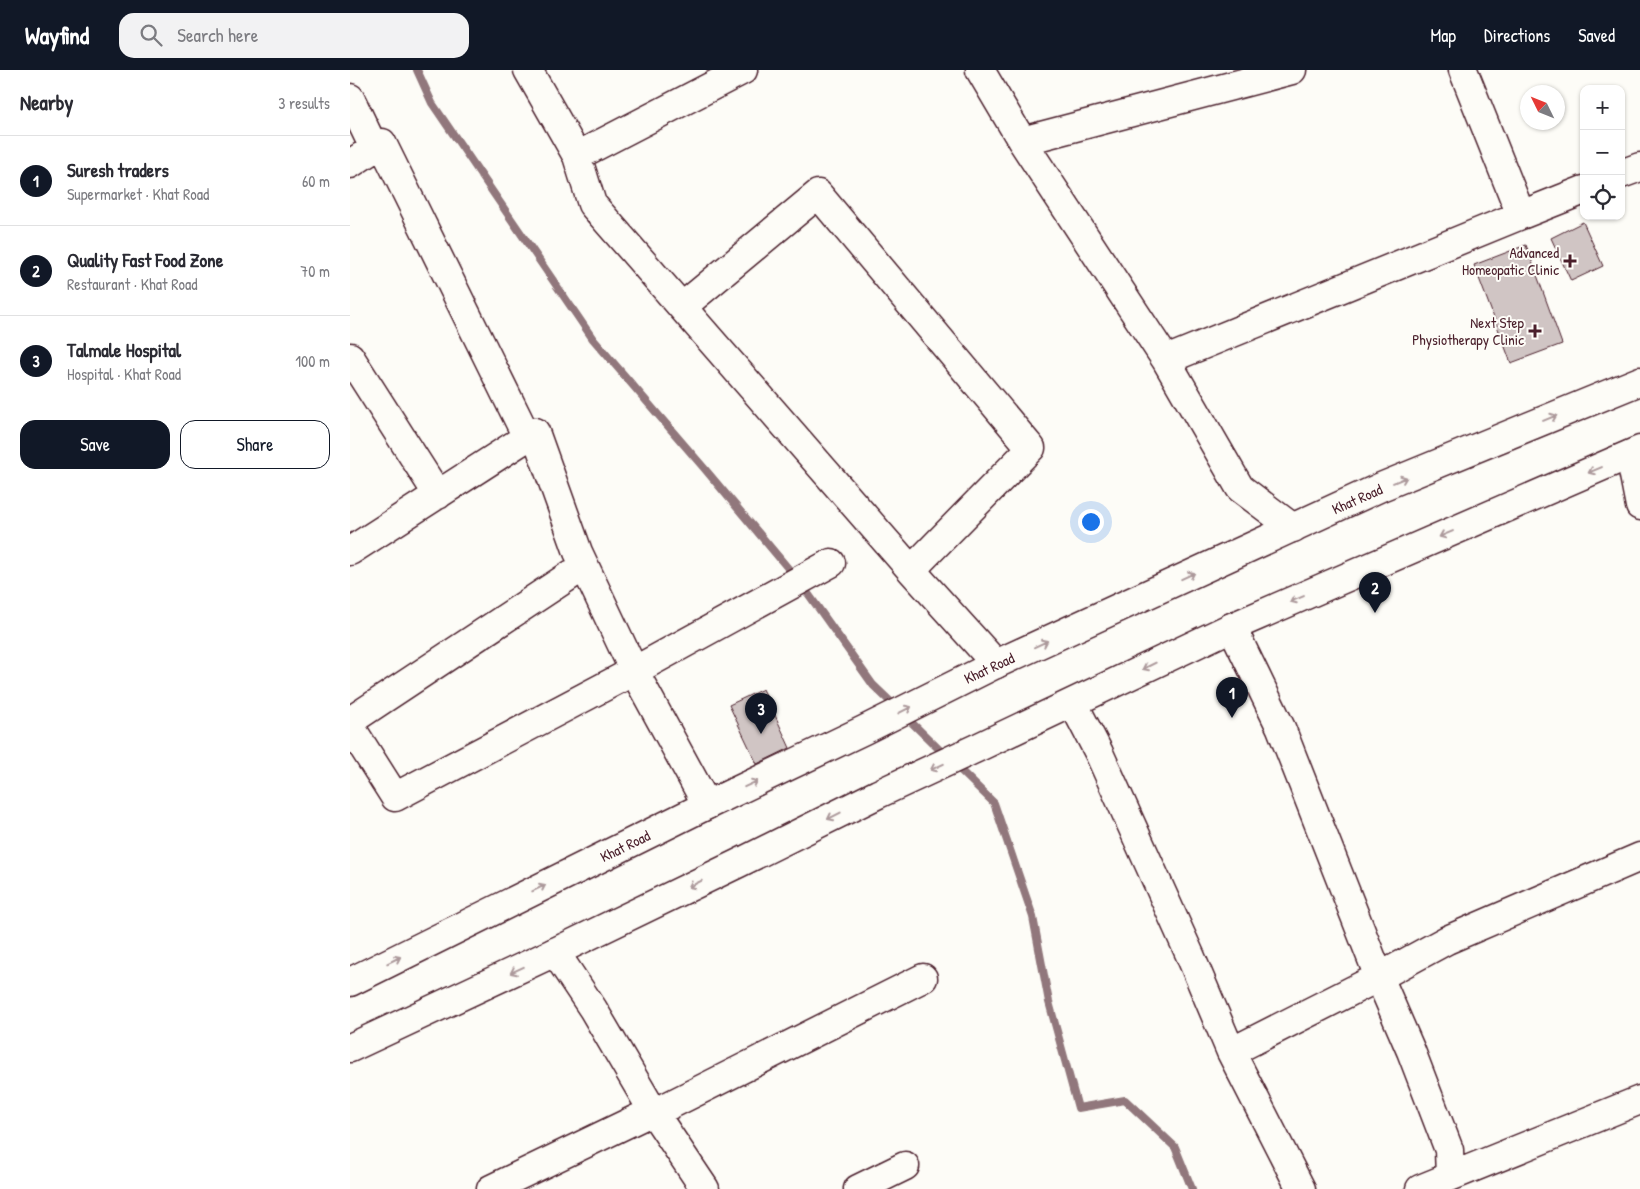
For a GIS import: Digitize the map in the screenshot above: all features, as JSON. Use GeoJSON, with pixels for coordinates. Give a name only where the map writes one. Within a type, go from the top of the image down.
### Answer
{"type":"FeatureCollection","features":[{"type":"Feature","properties":{"kind":"main road"},"geometry":{"type":"LineString","coordinates":[[528,70],[577,156],[592,204],[912,571],[996,664]]}},
{"type":"Feature","properties":{"kind":"main road"},"geometry":{"type":"LineString","coordinates":[[577,156],[708,78],[742,70]]}},
{"type":"Feature","properties":{"kind":"main road"},"geometry":{"type":"LineString","coordinates":[[980,70],[1022,141],[1166,360],[1240,488],[1293,528]]}},
{"type":"Feature","properties":{"kind":"main road"},"geometry":{"type":"LineString","coordinates":[[1022,141],[1292,70]]}},
{"type":"Feature","properties":{"kind":"main road"},"geometry":{"type":"LineString","coordinates":[[1463,70],[1521,215]]}},
{"type":"Feature","properties":{"kind":"main road"},"geometry":{"type":"LineString","coordinates":[[350,98],[374,148]]}},
{"type":"Feature","properties":{"kind":"main road"},"geometry":{"type":"LineString","coordinates":[[350,164],[382,143],[524,431],[535,432]]}},
{"type":"Feature","properties":{"kind":"main road"},"geometry":{"type":"LineString","coordinates":[[1625,173],[1640,167]]}},
{"type":"Feature","properties":{"kind":"main road"},"geometry":{"type":"LineString","coordinates":[[1166,360],[1580,192]]}},
{"type":"Feature","properties":{"kind":"main road"},"geometry":{"type":"LineString","coordinates":[[682,307],[818,194],[1031,448],[920,560],[912,571]]}},
{"type":"Feature","properties":{"kind":"main road"},"geometry":{"type":"LineString","coordinates":[[350,357],[438,495]]}},
{"type":"Feature","properties":{"kind":"main road","name":"Khat Road"},"geometry":{"type":"LineString","coordinates":[[350,982],[996,664],[1381,487],[1640,381]]}},
{"type":"Feature","properties":{"kind":"main road"},"geometry":{"type":"LineString","coordinates":[[350,551],[535,432]]}},
{"type":"Feature","properties":{"kind":"main road"},"geometry":{"type":"LineString","coordinates":[[535,432],[578,552],[634,671],[707,805]]}},
{"type":"Feature","properties":{"kind":"main road"},"geometry":{"type":"LineString","coordinates":[[350,1048],[555,952],[878,794],[1232,626],[1635,453],[1640,506]]}},
{"type":"Feature","properties":{"kind":"main road"},"geometry":{"type":"LineString","coordinates":[[350,726],[395,797],[634,671],[831,563]]}},
{"type":"Feature","properties":{"kind":"main road"},"geometry":{"type":"LineString","coordinates":[[350,721],[572,574],[586,569]]}},
{"type":"Feature","properties":{"kind":"main road"},"geometry":{"type":"LineString","coordinates":[[1232,626],[1281,728],[1379,977],[1411,1051],[1449,1150],[1450,1177]]}},
{"type":"Feature","properties":{"kind":"main road"},"geometry":{"type":"LineString","coordinates":[[1073,703],[1099,753],[1190,955],[1231,1052],[1301,1189]]}},
{"type":"Feature","properties":{"kind":"main road"},"geometry":{"type":"LineString","coordinates":[[1231,1052],[1379,977],[1447,940],[1640,857]]}},
{"type":"Feature","properties":{"kind":"main road"},"geometry":{"type":"LineString","coordinates":[[555,952],[593,1009],[654,1112],[705,1189]]}},
{"type":"Feature","properties":{"kind":"main road"},"geometry":{"type":"LineString","coordinates":[[495,1188],[654,1112],[923,978]]}},
{"type":"Feature","properties":{"kind":"main road"},"geometry":{"type":"LineString","coordinates":[[1420,1189],[1640,1100]]}},
{"type":"Feature","properties":{"kind":"main road"},"geometry":{"type":"LineString","coordinates":[[858,1189],[905,1166]]}},
{"type":"Feature","properties":{"kind":"building"},"geometry":{"type":"Polygon","coordinates":[[[1583,222],[1603,266],[1571,281],[1551,238],[1583,222]]]}},
{"type":"Feature","properties":{"kind":"building"},"geometry":{"type":"Polygon","coordinates":[[[1526,245],[1562,344],[1511,363],[1474,265],[1526,245]]]}},
{"type":"Feature","properties":{"kind":"building"},"geometry":{"type":"Polygon","coordinates":[[[763,689],[790,748],[757,764],[729,705],[763,689]]]}},
{"type":"Feature","properties":{"kind":"waterway"},"geometry":{"type":"LineString","coordinates":[[417,70],[432,103],[593,339],[802,585],[873,685],[897,708]]}},
{"type":"Feature","properties":{"kind":"waterway"},"geometry":{"type":"LineString","coordinates":[[905,716],[994,803],[1033,917],[1049,1002],[1078,1108],[1125,1100],[1175,1147],[1192,1189]]}},
{"type":"Feature","properties":{"kind":"place","name":"Advanced Homeopatic Clinic"},"geometry":{"type":"Point","coordinates":[1570,261]}},
{"type":"Feature","properties":{"kind":"place","name":"Next Step Physiotherapy Clinic"},"geometry":{"type":"Point","coordinates":[1535,331]}},
{"type":"Feature","properties":{"kind":"place","name":"Quality Fast Food Zone"},"geometry":{"type":"Point","coordinates":[1375,613]}},
{"type":"Feature","properties":{"kind":"place","name":"Suresh traders"},"geometry":{"type":"Point","coordinates":[1232,718]}},
{"type":"Feature","properties":{"kind":"place","name":"Talmale Hospital"},"geometry":{"type":"Point","coordinates":[761,734]}}]}
